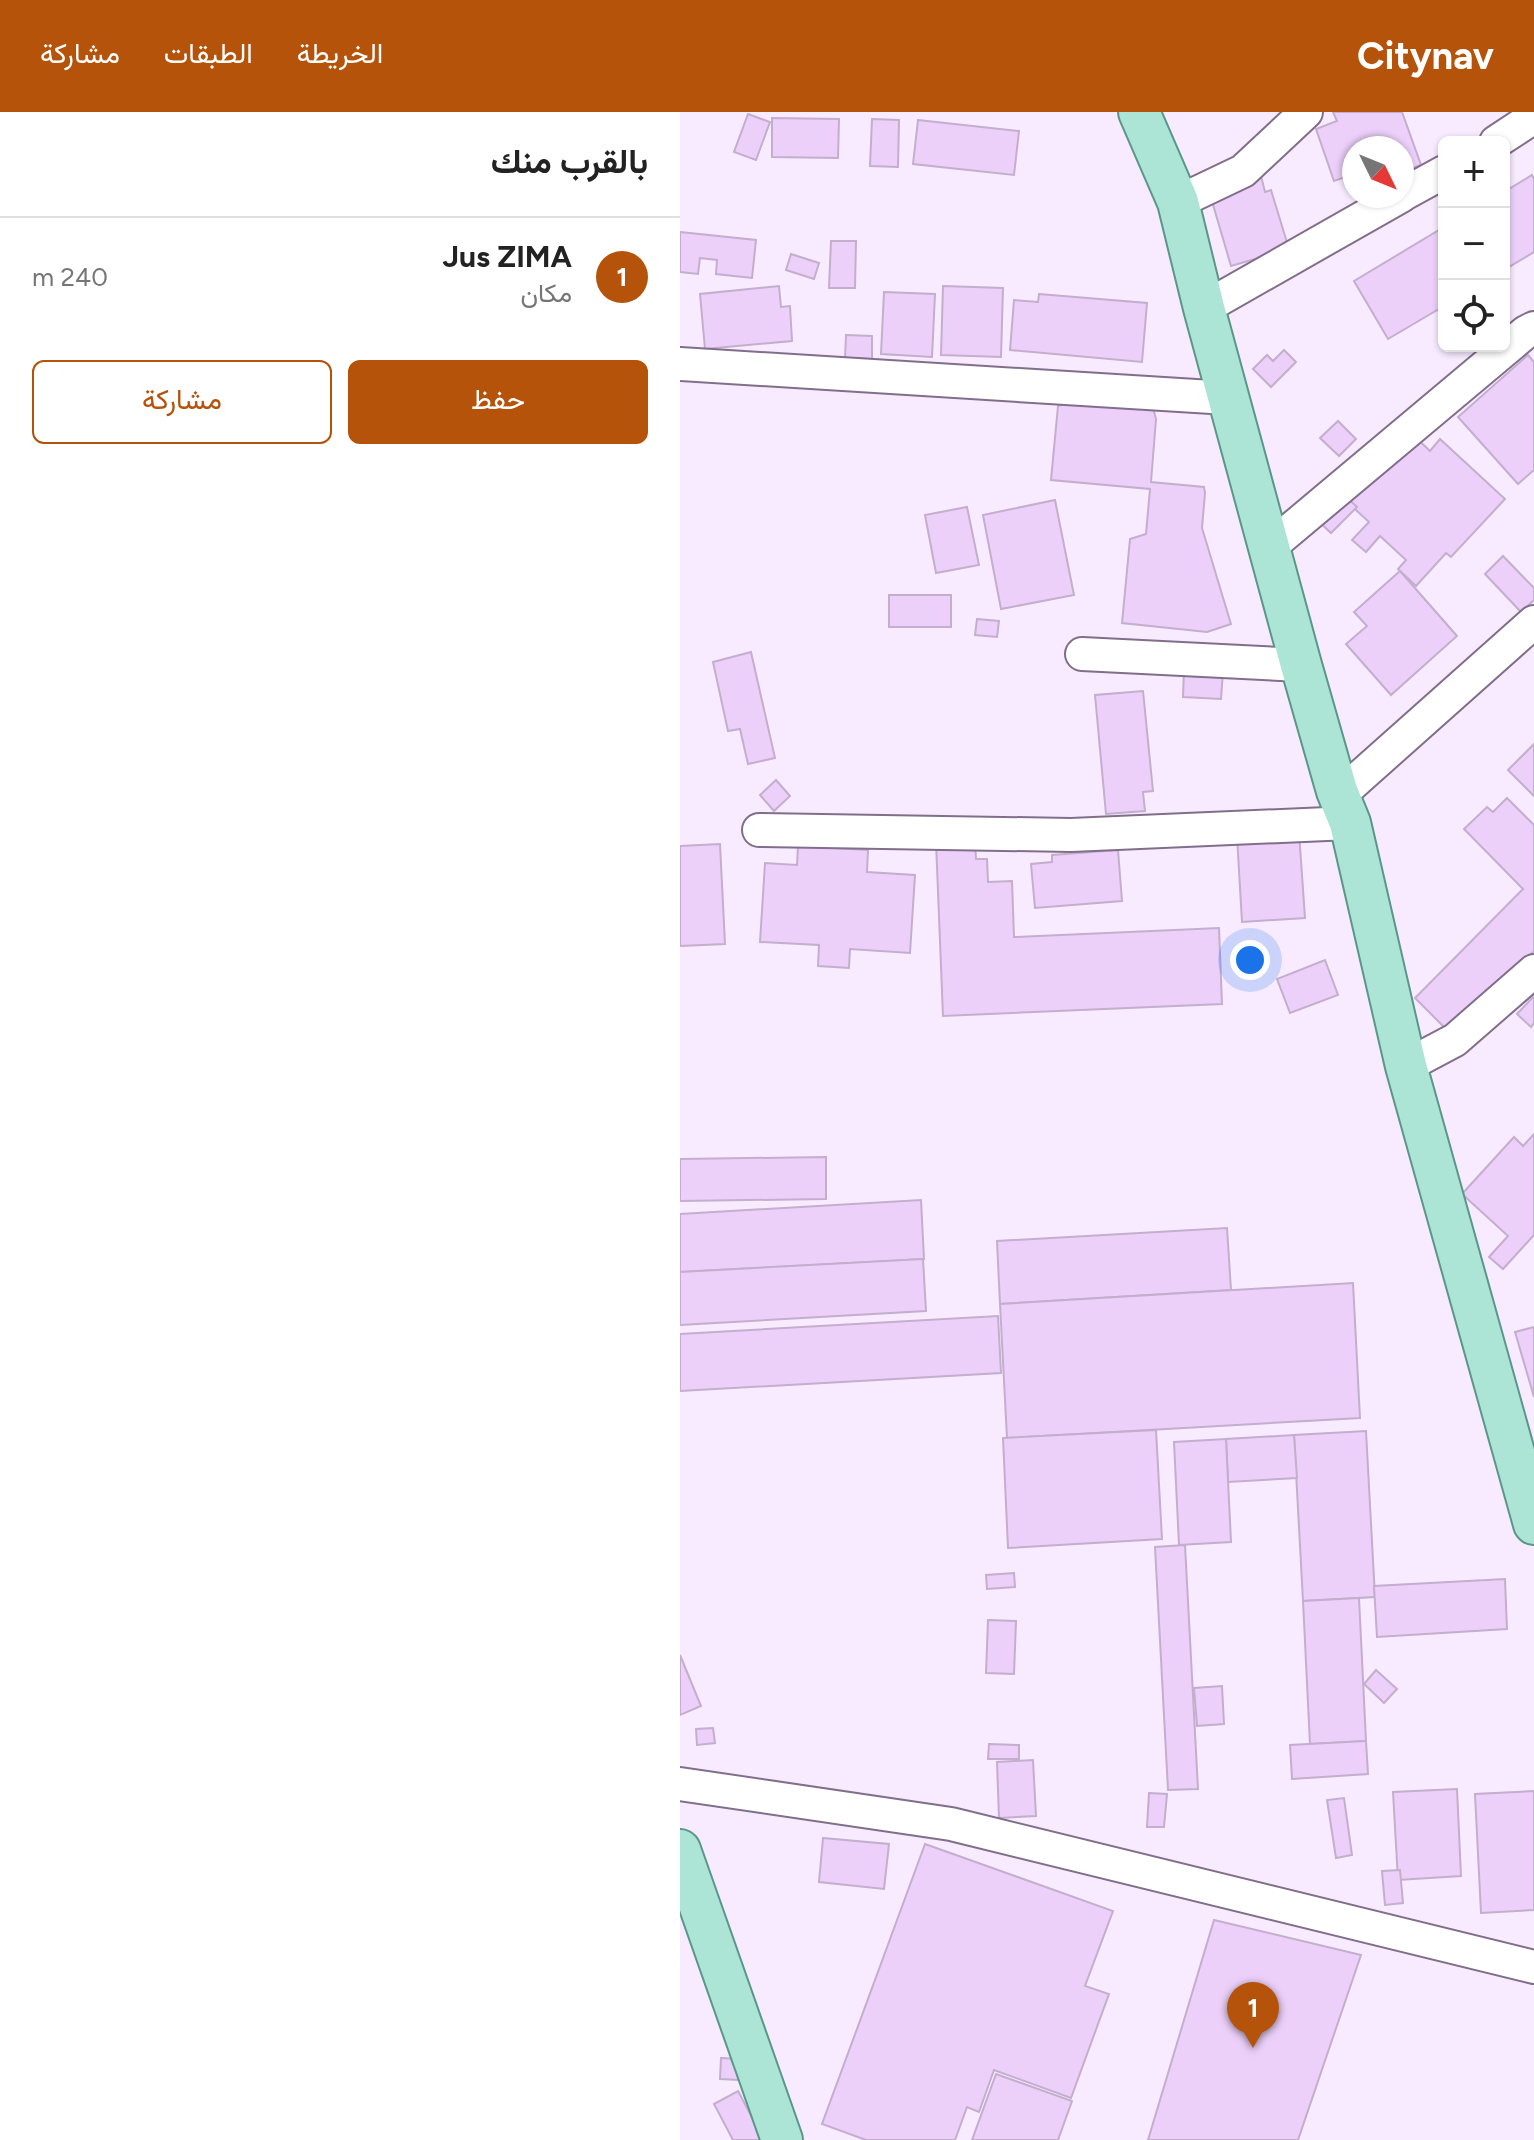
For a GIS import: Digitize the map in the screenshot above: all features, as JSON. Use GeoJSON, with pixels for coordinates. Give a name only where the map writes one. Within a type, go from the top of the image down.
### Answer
{"type":"FeatureCollection","features":[{"type":"Feature","properties":{"kind":"main road"},"geometry":{"type":"LineString","coordinates":[[1139,112],[1178,202],[1228,398],[1343,807],[1406,1066],[1534,1524]]}},
{"type":"Feature","properties":{"kind":"main road"},"geometry":{"type":"LineString","coordinates":[[680,1850],[782,2140]]}},
{"type":"Feature","properties":{"kind":"street"},"geometry":{"type":"LineString","coordinates":[[1178,202],[1243,171],[1306,112]]}},
{"type":"Feature","properties":{"kind":"street"},"geometry":{"type":"LineString","coordinates":[[1505,136],[1534,117]]}},
{"type":"Feature","properties":{"kind":"street"},"geometry":{"type":"LineString","coordinates":[[1414,189],[1438,175]]}},
{"type":"Feature","properties":{"kind":"street"},"geometry":{"type":"LineString","coordinates":[[1204,308],[1381,208]]}},
{"type":"Feature","properties":{"kind":"street"},"geometry":{"type":"LineString","coordinates":[[1271,546],[1534,328]]}},
{"type":"Feature","properties":{"kind":"street"},"geometry":{"type":"LineString","coordinates":[[680,364],[1228,398]]}},
{"type":"Feature","properties":{"kind":"street"},"geometry":{"type":"LineString","coordinates":[[759,830],[1071,835],[1343,807],[1352,784],[1534,622]]}},
{"type":"Feature","properties":{"kind":"street"},"geometry":{"type":"LineString","coordinates":[[1082,654],[1301,665]]}},
{"type":"Feature","properties":{"kind":"street"},"geometry":{"type":"LineString","coordinates":[[1406,1066],[1455,1040],[1534,971]]}},
{"type":"Feature","properties":{"kind":"street"},"geometry":{"type":"LineString","coordinates":[[680,1784],[951,1824],[1534,1967]]}},
{"type":"Feature","properties":{"kind":"building"},"geometry":{"type":"Polygon","coordinates":[[[1333,112],[1402,112],[1411,136],[1342,136],[1342,178],[1334,181],[1316,129],[1337,121],[1333,112]]]}},
{"type":"Feature","properties":{"kind":"building"},"geometry":{"type":"Polygon","coordinates":[[[748,114],[770,122],[756,160],[734,152],[748,114]]]}},
{"type":"Feature","properties":{"kind":"building"},"geometry":{"type":"Polygon","coordinates":[[[772,118],[839,119],[838,158],[772,157],[772,118]]]}},
{"type":"Feature","properties":{"kind":"building"},"geometry":{"type":"Polygon","coordinates":[[[872,119],[899,120],[898,167],[870,166],[872,119]]]}},
{"type":"Feature","properties":{"kind":"building"},"geometry":{"type":"Polygon","coordinates":[[[918,120],[1019,131],[1014,175],[913,164],[918,120]]]}},
{"type":"Feature","properties":{"kind":"building"},"geometry":{"type":"Polygon","coordinates":[[[1414,145],[1421,165],[1414,168],[1414,145]]]}},
{"type":"Feature","properties":{"kind":"building"},"geometry":{"type":"Polygon","coordinates":[[[1532,175],[1534,179],[1534,252],[1510,266],[1510,208],[1510,188],[1532,175]]]}},
{"type":"Feature","properties":{"kind":"building"},"geometry":{"type":"Polygon","coordinates":[[[1261,176],[1265,192],[1271,190],[1289,249],[1231,266],[1209,191],[1261,176]]]}},
{"type":"Feature","properties":{"kind":"building"},"geometry":{"type":"Polygon","coordinates":[[[1438,231],[1438,310],[1388,339],[1354,281],[1438,231]]]}},
{"type":"Feature","properties":{"kind":"building"},"geometry":{"type":"Polygon","coordinates":[[[680,232],[756,240],[752,278],[716,274],[717,260],[700,258],[698,274],[680,272],[680,232]]]}},
{"type":"Feature","properties":{"kind":"building"},"geometry":{"type":"Polygon","coordinates":[[[831,241],[856,241],[855,288],[829,288],[831,241]]]}},
{"type":"Feature","properties":{"kind":"building"},"geometry":{"type":"Polygon","coordinates":[[[791,254],[819,263],[814,279],[786,270],[791,254]]]}},
{"type":"Feature","properties":{"kind":"building"},"geometry":{"type":"Polygon","coordinates":[[[779,286],[781,307],[790,306],[792,341],[705,349],[700,294],[779,286]]]}},
{"type":"Feature","properties":{"kind":"building"},"geometry":{"type":"Polygon","coordinates":[[[943,286],[1003,288],[1001,357],[941,355],[943,286]]]}},
{"type":"Feature","properties":{"kind":"building"},"geometry":{"type":"Polygon","coordinates":[[[884,292],[935,294],[932,357],[881,354],[884,292]]]}},
{"type":"Feature","properties":{"kind":"building"},"geometry":{"type":"Polygon","coordinates":[[[1039,294],[1147,303],[1142,362],[1010,350],[1014,300],[1038,302],[1039,294]]]}},
{"type":"Feature","properties":{"kind":"building"},"geometry":{"type":"Polygon","coordinates":[[[846,335],[872,336],[872,359],[845,358],[846,335]]]}},
{"type":"Feature","properties":{"kind":"building"},"geometry":{"type":"Polygon","coordinates":[[[1284,350],[1296,362],[1271,387],[1253,369],[1267,355],[1273,361],[1284,350]]]}},
{"type":"Feature","properties":{"kind":"building"},"geometry":{"type":"Polygon","coordinates":[[[1528,355],[1534,362],[1534,470],[1518,484],[1458,417],[1528,355]]]}},
{"type":"Feature","properties":{"kind":"building"},"geometry":{"type":"Polygon","coordinates":[[[1074,401],[1153,408],[1156,419],[1151,482],[1204,487],[1202,528],[1231,624],[1207,632],[1122,623],[1130,539],[1146,534],[1150,489],[1051,480],[1058,406],[1074,401]]]}},
{"type":"Feature","properties":{"kind":"building"},"geometry":{"type":"Polygon","coordinates":[[[1338,421],[1356,439],[1339,456],[1320,438],[1338,421]]]}},
{"type":"Feature","properties":{"kind":"building"},"geometry":{"type":"Polygon","coordinates":[[[1408,430],[1430,451],[1440,439],[1505,499],[1451,557],[1446,553],[1416,586],[1398,569],[1406,560],[1380,536],[1366,552],[1352,540],[1369,522],[1345,500],[1408,430]]]}},
{"type":"Feature","properties":{"kind":"building"},"geometry":{"type":"Polygon","coordinates":[[[1341,492],[1357,507],[1331,533],[1315,518],[1341,492]]]}},
{"type":"Feature","properties":{"kind":"building"},"geometry":{"type":"Polygon","coordinates":[[[1055,500],[1074,595],[1001,609],[983,515],[1055,500]]]}},
{"type":"Feature","properties":{"kind":"building"},"geometry":{"type":"Polygon","coordinates":[[[967,507],[979,565],[936,573],[925,515],[967,507]]]}},
{"type":"Feature","properties":{"kind":"building"},"geometry":{"type":"Polygon","coordinates":[[[1503,556],[1534,588],[1534,600],[1521,612],[1485,574],[1503,556]]]}},
{"type":"Feature","properties":{"kind":"building"},"geometry":{"type":"Polygon","coordinates":[[[1400,571],[1457,636],[1391,695],[1346,644],[1367,626],[1354,612],[1400,571]]]}},
{"type":"Feature","properties":{"kind":"building"},"geometry":{"type":"Polygon","coordinates":[[[889,595],[951,595],[951,627],[889,627],[889,595]]]}},
{"type":"Feature","properties":{"kind":"building"},"geometry":{"type":"Polygon","coordinates":[[[977,619],[999,621],[997,637],[975,635],[977,619]]]}},
{"type":"Feature","properties":{"kind":"building"},"geometry":{"type":"Polygon","coordinates":[[[751,652],[775,758],[748,764],[740,729],[728,731],[713,662],[751,652]]]}},
{"type":"Feature","properties":{"kind":"building"},"geometry":{"type":"Polygon","coordinates":[[[1184,669],[1223,671],[1221,699],[1183,697],[1184,669]]]}},
{"type":"Feature","properties":{"kind":"building"},"geometry":{"type":"Polygon","coordinates":[[[1143,691],[1153,791],[1143,792],[1145,811],[1106,814],[1095,695],[1143,691]]]}},
{"type":"Feature","properties":{"kind":"building"},"geometry":{"type":"Polygon","coordinates":[[[1534,744],[1534,796],[1508,770],[1534,744]]]}},
{"type":"Feature","properties":{"kind":"building"},"geometry":{"type":"Polygon","coordinates":[[[776,780],[790,796],[774,811],[760,795],[776,780]]]}},
{"type":"Feature","properties":{"kind":"building"},"geometry":{"type":"Polygon","coordinates":[[[1507,798],[1534,825],[1534,951],[1451,1034],[1415,998],[1523,889],[1464,829],[1487,807],[1493,812],[1507,798]]]}},
{"type":"Feature","properties":{"kind":"building"},"geometry":{"type":"Polygon","coordinates":[[[1299,832],[1305,918],[1242,922],[1237,836],[1299,832]]]}},
{"type":"Feature","properties":{"kind":"building"},"geometry":{"type":"Polygon","coordinates":[[[975,840],[976,859],[987,859],[988,882],[1012,881],[1014,937],[1219,928],[1222,1004],[943,1016],[936,842],[975,840]]]}},
{"type":"Feature","properties":{"kind":"building"},"geometry":{"type":"Polygon","coordinates":[[[720,844],[725,944],[680,946],[680,846],[720,844]]]}},
{"type":"Feature","properties":{"kind":"building"},"geometry":{"type":"Polygon","coordinates":[[[798,846],[868,850],[867,872],[915,875],[910,953],[850,949],[849,968],[818,966],[819,945],[760,942],[765,863],[797,865],[798,846]]]}},
{"type":"Feature","properties":{"kind":"building"},"geometry":{"type":"Polygon","coordinates":[[[1118,850],[1122,901],[1035,908],[1031,864],[1052,862],[1052,855],[1118,850]]]}},
{"type":"Feature","properties":{"kind":"building"},"geometry":{"type":"Polygon","coordinates":[[[1325,960],[1338,995],[1290,1013],[1277,979],[1325,960]]]}},
{"type":"Feature","properties":{"kind":"building"},"geometry":{"type":"Polygon","coordinates":[[[1534,996],[1534,1023],[1531,1027],[1517,1014],[1534,996]]]}},
{"type":"Feature","properties":{"kind":"building"},"geometry":{"type":"Polygon","coordinates":[[[1534,1134],[1534,1235],[1503,1269],[1489,1257],[1508,1236],[1462,1194],[1514,1137],[1523,1146],[1534,1134]]]}},
{"type":"Feature","properties":{"kind":"building"},"geometry":{"type":"Polygon","coordinates":[[[826,1157],[826,1199],[680,1201],[680,1159],[826,1157]]]}},
{"type":"Feature","properties":{"kind":"building"},"geometry":{"type":"Polygon","coordinates":[[[921,1200],[924,1259],[680,1272],[680,1214],[921,1200]]]}},
{"type":"Feature","properties":{"kind":"building"},"geometry":{"type":"Polygon","coordinates":[[[1227,1228],[1231,1290],[1000,1304],[997,1241],[1227,1228]]]}},
{"type":"Feature","properties":{"kind":"building"},"geometry":{"type":"Polygon","coordinates":[[[923,1259],[926,1311],[680,1325],[680,1272],[923,1259]]]}},
{"type":"Feature","properties":{"kind":"building"},"geometry":{"type":"Polygon","coordinates":[[[1353,1283],[1360,1418],[1007,1438],[1000,1304],[1353,1283]]]}},
{"type":"Feature","properties":{"kind":"building"},"geometry":{"type":"Polygon","coordinates":[[[998,1316],[1001,1373],[680,1391],[680,1334],[998,1316]]]}},
{"type":"Feature","properties":{"kind":"building"},"geometry":{"type":"Polygon","coordinates":[[[1534,1327],[1534,1397],[1515,1332],[1534,1327]]]}},
{"type":"Feature","properties":{"kind":"building"},"geometry":{"type":"Polygon","coordinates":[[[1156,1430],[1162,1539],[1008,1548],[1003,1438],[1156,1430]]]}},
{"type":"Feature","properties":{"kind":"building"},"geometry":{"type":"Polygon","coordinates":[[[1366,1431],[1375,1597],[1303,1601],[1294,1435],[1366,1431]]]}},
{"type":"Feature","properties":{"kind":"building"},"geometry":{"type":"Polygon","coordinates":[[[1294,1435],[1297,1478],[1228,1482],[1226,1439],[1294,1435]]]}},
{"type":"Feature","properties":{"kind":"building"},"geometry":{"type":"Polygon","coordinates":[[[1226,1439],[1231,1542],[1179,1545],[1174,1442],[1226,1439]]]}},
{"type":"Feature","properties":{"kind":"building"},"geometry":{"type":"Polygon","coordinates":[[[1185,1545],[1198,1789],[1168,1790],[1155,1547],[1185,1545]]]}},
{"type":"Feature","properties":{"kind":"building"},"geometry":{"type":"Polygon","coordinates":[[[1014,1573],[1015,1587],[987,1589],[986,1575],[1014,1573]]]}},
{"type":"Feature","properties":{"kind":"building"},"geometry":{"type":"Polygon","coordinates":[[[1505,1579],[1507,1629],[1377,1637],[1374,1586],[1505,1579]]]}},
{"type":"Feature","properties":{"kind":"building"},"geometry":{"type":"Polygon","coordinates":[[[1359,1598],[1366,1741],[1310,1744],[1303,1601],[1359,1598]]]}},
{"type":"Feature","properties":{"kind":"building"},"geometry":{"type":"Polygon","coordinates":[[[988,1620],[1016,1621],[1014,1674],[986,1673],[988,1620]]]}},
{"type":"Feature","properties":{"kind":"building"},"geometry":{"type":"Polygon","coordinates":[[[680,1655],[701,1706],[680,1715],[680,1655]]]}},
{"type":"Feature","properties":{"kind":"building"},"geometry":{"type":"Polygon","coordinates":[[[1376,1670],[1397,1689],[1384,1703],[1364,1684],[1376,1670]]]}},
{"type":"Feature","properties":{"kind":"building"},"geometry":{"type":"Polygon","coordinates":[[[1222,1686],[1224,1724],[1197,1726],[1194,1688],[1222,1686]]]}},
{"type":"Feature","properties":{"kind":"building"},"geometry":{"type":"Polygon","coordinates":[[[713,1728],[715,1743],[697,1745],[696,1729],[713,1728]]]}},
{"type":"Feature","properties":{"kind":"building"},"geometry":{"type":"Polygon","coordinates":[[[1366,1741],[1368,1774],[1292,1779],[1290,1745],[1366,1741]]]}},
{"type":"Feature","properties":{"kind":"building"},"geometry":{"type":"Polygon","coordinates":[[[989,1744],[1019,1745],[1019,1759],[988,1759],[989,1744]]]}},
{"type":"Feature","properties":{"kind":"building"},"geometry":{"type":"Polygon","coordinates":[[[1033,1760],[1036,1816],[999,1818],[997,1762],[1033,1760]]]}},
{"type":"Feature","properties":{"kind":"building"},"geometry":{"type":"Polygon","coordinates":[[[1457,1789],[1461,1876],[1398,1880],[1393,1792],[1457,1789]]]}},
{"type":"Feature","properties":{"kind":"building"},"geometry":{"type":"Polygon","coordinates":[[[1534,1791],[1534,1910],[1481,1913],[1475,1794],[1534,1791]]]}},
{"type":"Feature","properties":{"kind":"building"},"geometry":{"type":"Polygon","coordinates":[[[1149,1793],[1167,1794],[1164,1827],[1147,1827],[1149,1793]]]}},
{"type":"Feature","properties":{"kind":"building"},"geometry":{"type":"Polygon","coordinates":[[[1344,1798],[1352,1855],[1336,1858],[1327,1800],[1344,1798]]]}},
{"type":"Feature","properties":{"kind":"building"},"geometry":{"type":"Polygon","coordinates":[[[823,1838],[889,1844],[884,1889],[819,1882],[823,1838]]]}},
{"type":"Feature","properties":{"kind":"building"},"geometry":{"type":"Polygon","coordinates":[[[925,1844],[1113,1911],[1085,1986],[1109,1994],[1071,2098],[994,2070],[979,2112],[967,2107],[955,2140],[866,2140],[822,2124],[925,1844]]]}},
{"type":"Feature","properties":{"kind":"building"},"geometry":{"type":"Polygon","coordinates":[[[1400,1870],[1403,1903],[1385,1905],[1382,1871],[1400,1870]]]}},
{"type":"Feature","properties":{"kind":"building"},"geometry":{"type":"Polygon","coordinates":[[[1214,1920],[1361,1955],[1298,2140],[1148,2140],[1214,1920]]]}},
{"type":"Feature","properties":{"kind":"building"},"geometry":{"type":"Polygon","coordinates":[[[721,2058],[740,2059],[739,2080],[720,2079],[721,2058]]]}},
{"type":"Feature","properties":{"kind":"building"},"geometry":{"type":"Polygon","coordinates":[[[996,2074],[1072,2101],[1058,2140],[972,2140],[996,2074]]]}},
{"type":"Feature","properties":{"kind":"building"},"geometry":{"type":"Polygon","coordinates":[[[738,2091],[764,2140],[733,2140],[714,2104],[738,2091]]]}},
{"type":"Feature","properties":{"kind":"place","name":"Jus ZIMA"},"geometry":{"type":"Point","coordinates":[1253,2048]}}]}
